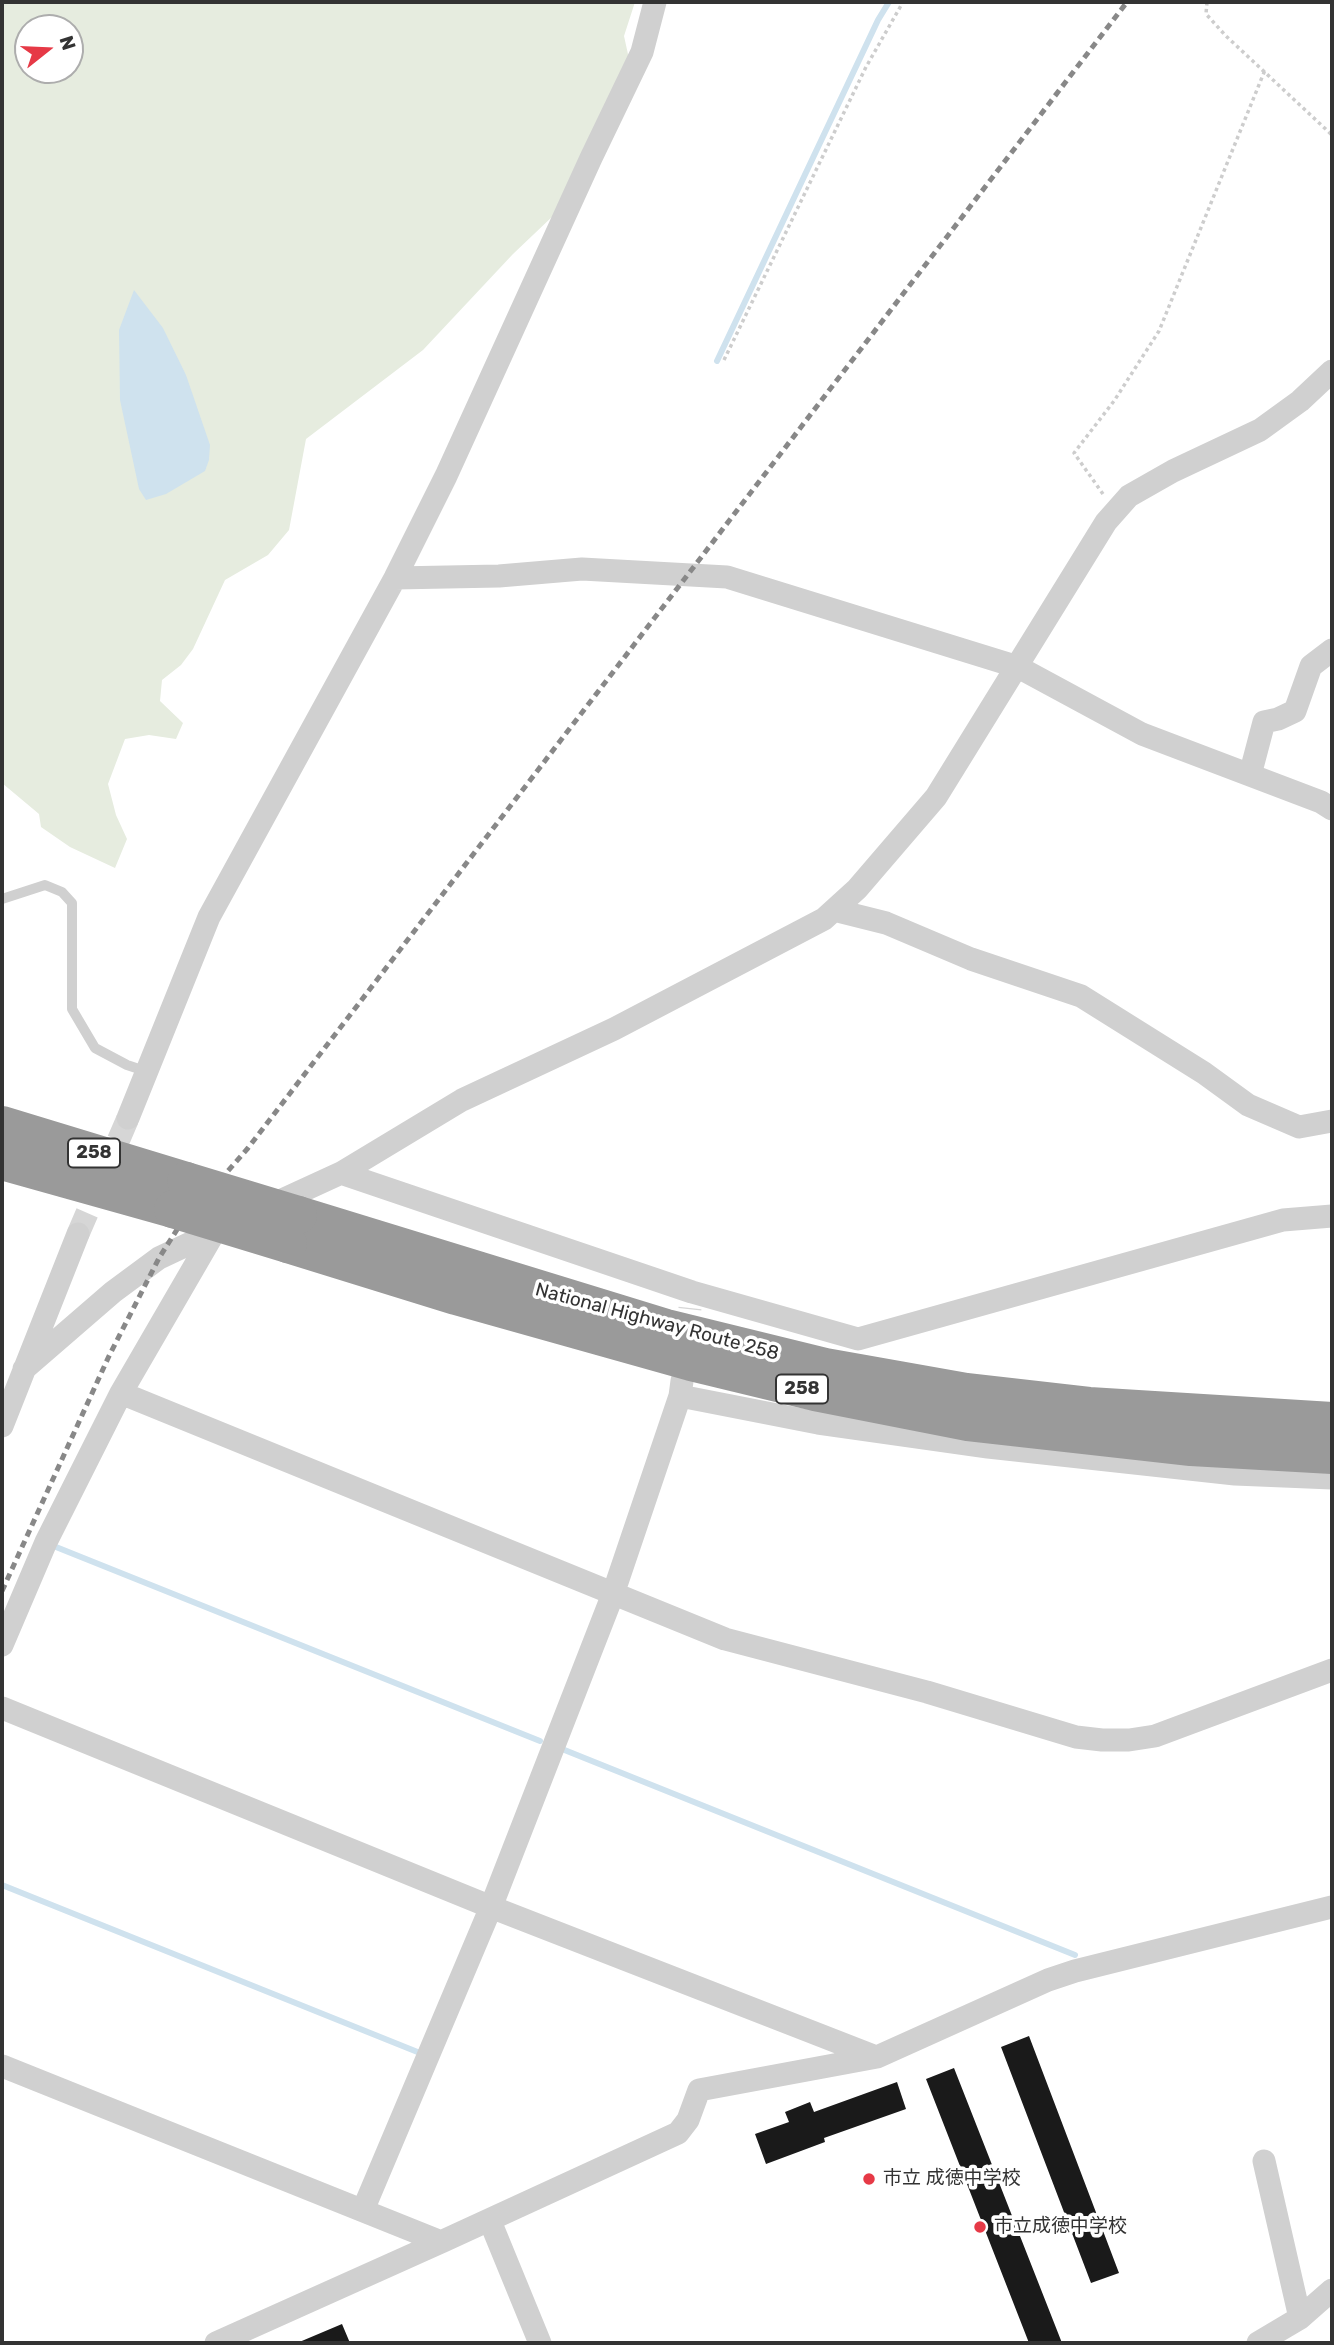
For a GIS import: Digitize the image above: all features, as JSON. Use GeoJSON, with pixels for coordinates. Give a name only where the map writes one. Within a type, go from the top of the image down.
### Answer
{"type":"FeatureCollection","features":[{"type":"Feature","properties":{"kind":"highway","name":"National Highway Route 258"},"geometry":{"type":"LineString","coordinates":[[2,1125],[179,1195],[293,1229],[666,1328],[825,1367],[965,1392],[1089,1406],[1332,1421]]}},
{"type":"Feature","properties":{"kind":"highway","name":"National Highway Route 258"},"geometry":{"type":"LineString","coordinates":[[2,1161],[179,1195]]}},
{"type":"Feature","properties":{"kind":"highway","name":"National Highway Route 258"},"geometry":{"type":"LineString","coordinates":[[293,1229],[482,1304],[691,1362],[828,1395],[982,1424],[1191,1447],[1332,1455]]}},
{"type":"Feature","properties":{"kind":"street"},"geometry":{"type":"LineString","coordinates":[[128,1118],[209,917],[395,578],[446,476],[642,52],[655,2]]}},
{"type":"Feature","properties":{"kind":"street"},"geometry":{"type":"LineString","coordinates":[[24,1368],[113,1292],[159,1258],[341,1172],[462,1100],[614,1029],[824,919],[857,889],[936,797],[1106,522],[1129,496],[1173,471],[1260,430],[1300,401],[1332,371]]}},
{"type":"Feature","properties":{"kind":"street"},"geometry":{"type":"LineString","coordinates":[[395,578],[499,576],[582,569],[727,577],[1018,667],[1142,734],[1332,808]]}},
{"type":"Feature","properties":{"kind":"street"},"geometry":{"type":"LineString","coordinates":[[1250,775],[1264,722],[1278,719],[1295,710],[1311,666],[1332,650]]}},
{"type":"Feature","properties":{"kind":"street"},"geometry":{"type":"LineString","coordinates":[[834,910],[886,923],[971,959],[1081,996],[1204,1073],[1248,1105],[1299,1127],[1332,1121]]}},
{"type":"Feature","properties":{"kind":"street"},"geometry":{"type":"LineString","coordinates":[[341,1172],[691,1300],[858,1339],[1283,1220],[1332,1216]]}},
{"type":"Feature","properties":{"kind":"street"},"geometry":{"type":"LineString","coordinates":[[2,1644],[46,1542],[121,1393],[215,1231]]}},
{"type":"Feature","properties":{"kind":"street"},"geometry":{"type":"LineString","coordinates":[[2,1426],[78,1234]]}},
{"type":"Feature","properties":{"kind":"street"},"geometry":{"type":"LineString","coordinates":[[363,2210],[491,1907],[613,1594],[681,1389],[818,1423],[988,1447],[1235,1474],[1332,1478]]}},
{"type":"Feature","properties":{"kind":"street"},"geometry":{"type":"LineString","coordinates":[[121,1393],[726,1639],[927,1692],[1076,1737],[1129,1740],[1155,1736],[1332,1670]]}},
{"type":"Feature","properties":{"kind":"street"},"geometry":{"type":"LineString","coordinates":[[2,1708],[491,1907],[877,2057]]}},
{"type":"Feature","properties":{"kind":"street"},"geometry":{"type":"LineString","coordinates":[[216,2343],[490,2221],[678,2133],[688,2120],[699,2090],[877,2057],[1048,1980],[1075,1971],[1332,1908]]}},
{"type":"Feature","properties":{"kind":"street"},"geometry":{"type":"LineString","coordinates":[[2,2066],[441,2242]]}},
{"type":"Feature","properties":{"kind":"street"},"geometry":{"type":"LineString","coordinates":[[1264,2161],[1300,2318]]}},
{"type":"Feature","properties":{"kind":"street"},"geometry":{"type":"LineString","coordinates":[[490,2221],[540,2343]]}},
{"type":"Feature","properties":{"kind":"street"},"geometry":{"type":"LineString","coordinates":[[1258,2343],[1300,2318],[1332,2290]]}},
{"type":"Feature","properties":{"kind":"lane"},"geometry":{"type":"LineString","coordinates":[[2,899],[45,885],[62,892],[72,903],[72,1009],[95,1048],[148,1072]]}},
{"type":"Feature","properties":{"kind":"path"},"geometry":{"type":"LineString","coordinates":[[724,360],[866,66],[903,2]]}},
{"type":"Feature","properties":{"kind":"path"},"geometry":{"type":"LineString","coordinates":[[1208,2],[1206,14],[1226,36],[1332,135]]}},
{"type":"Feature","properties":{"kind":"path"},"geometry":{"type":"LineString","coordinates":[[1115,512],[1074,453],[1114,401],[1159,331],[1265,70]]}},
{"type":"Feature","properties":{"kind":"shaded area"},"geometry":{"type":"Polygon","coordinates":[[[2,2],[635,2],[624,36],[633,77],[574,196],[513,254],[423,350],[306,439],[289,530],[268,555],[225,580],[193,649],[181,665],[162,680],[160,701],[183,723],[176,739],[149,735],[125,739],[108,784],[116,815],[127,839],[115,868],[70,847],[41,827],[39,814],[2,783],[2,2]]]}},
{"type":"Feature","properties":{"kind":"water"},"geometry":{"type":"Polygon","coordinates":[[[134,290],[163,328],[186,375],[210,445],[205,471],[166,494],[146,500],[139,489],[120,400],[119,330],[134,290]]]}},
{"type":"Feature","properties":{"kind":"building"},"geometry":{"type":"Polygon","coordinates":[[[1029,2036],[1119,2273],[1091,2283],[1001,2047],[1029,2036]]]}},
{"type":"Feature","properties":{"kind":"building"},"geometry":{"type":"Polygon","coordinates":[[[954,2068],[1062,2343],[1029,2343],[926,2079],[954,2068]]]}},
{"type":"Feature","properties":{"kind":"building"},"geometry":{"type":"Polygon","coordinates":[[[897,2082],[906,2109],[824,2138],[825,2142],[766,2164],[755,2134],[789,2122],[785,2112],[810,2102],[814,2112],[897,2082]]]}},
{"type":"Feature","properties":{"kind":"building"},"geometry":{"type":"Polygon","coordinates":[[[342,2324],[350,2343],[297,2343],[342,2324]]]}},
{"type":"Feature","properties":{"kind":"waterway"},"geometry":{"type":"LineString","coordinates":[[717,361],[878,20],[889,2]]}},
{"type":"Feature","properties":{"kind":"waterway"},"geometry":{"type":"LineString","coordinates":[[56,1547],[540,1741]]}},
{"type":"Feature","properties":{"kind":"waterway"},"geometry":{"type":"LineString","coordinates":[[562,1749],[1075,1955]]}},
{"type":"Feature","properties":{"kind":"waterway"},"geometry":{"type":"LineString","coordinates":[[2,1885],[420,2053]]}},
{"type":"Feature","properties":{"kind":"tunnel"},"geometry":{"type":"LineString","coordinates":[[78,1234],[128,1118]]}},
{"type":"Feature","properties":{"kind":"tunnel"},"geometry":{"type":"LineString","coordinates":[[686,1343],[690,1308]]}},
{"type":"Feature","properties":{"kind":"railway"},"geometry":{"type":"LineString","coordinates":[[2,1591],[109,1356],[159,1258],[178,1228],[248,1148],[1127,2]]}},
{"type":"Feature","properties":{"kind":"place","name":"市立 成徳中学校"},"geometry":{"type":"Point","coordinates":[869,2179]}},
{"type":"Feature","properties":{"kind":"place","name":"市立成徳中学校"},"geometry":{"type":"Point","coordinates":[980,2227]}}]}
